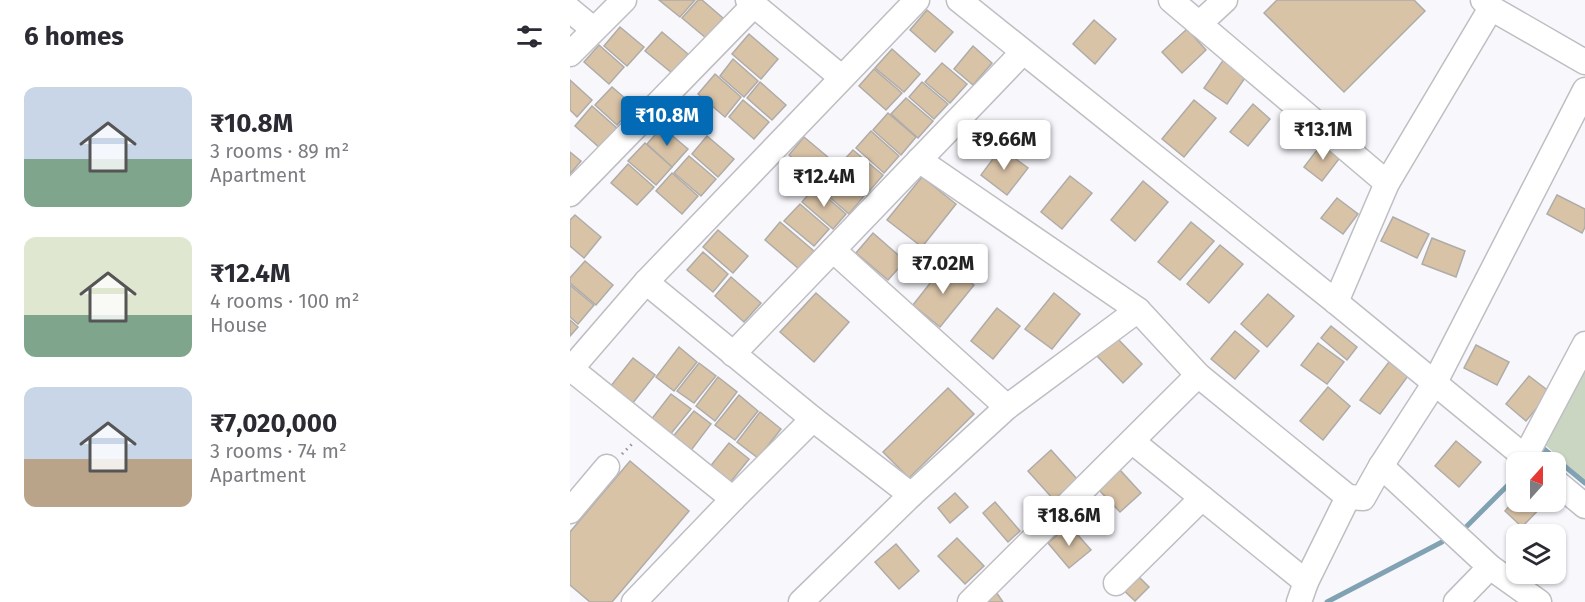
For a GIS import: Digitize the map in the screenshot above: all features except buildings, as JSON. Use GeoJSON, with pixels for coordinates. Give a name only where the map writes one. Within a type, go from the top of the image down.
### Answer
{"type":"FeatureCollection","features":[{"type":"Feature","properties":{"kind":"street"},"geometry":{"type":"LineString","coordinates":[[570,54],[592,29],[624,0]]}},
{"type":"Feature","properties":{"kind":"street"},"geometry":{"type":"LineString","coordinates":[[733,499],[570,369],[646,282],[917,0]]}},
{"type":"Feature","properties":{"kind":"street"},"geometry":{"type":"LineString","coordinates":[[959,0],[1336,302],[1518,452]]}},
{"type":"Feature","properties":{"kind":"street"},"geometry":{"type":"LineString","coordinates":[[1171,0],[1387,183]]}},
{"type":"Feature","properties":{"kind":"street"},"geometry":{"type":"LineString","coordinates":[[1199,24],[1225,0]]}},
{"type":"Feature","properties":{"kind":"street"},"geometry":{"type":"LineString","coordinates":[[570,194],[751,2],[841,77]]}},
{"type":"Feature","properties":{"kind":"street"},"geometry":{"type":"LineString","coordinates":[[1336,302],[1387,183],[1487,4],[1585,62]]}},
{"type":"Feature","properties":{"kind":"street"},"geometry":{"type":"LineString","coordinates":[[570,10],[592,29]]}},
{"type":"Feature","properties":{"kind":"street"},"geometry":{"type":"LineString","coordinates":[[733,354],[1023,52]]}},
{"type":"Feature","properties":{"kind":"street"},"geometry":{"type":"LineString","coordinates":[[920,160],[1138,310],[1198,375],[1348,497],[1364,498],[1381,466],[1434,384],[1585,90]]}},
{"type":"Feature","properties":{"kind":"street"},"geometry":{"type":"LineString","coordinates":[[833,250],[1007,407]]}},
{"type":"Feature","properties":{"kind":"street"},"geometry":{"type":"LineString","coordinates":[[646,282],[911,495]]}},
{"type":"Feature","properties":{"kind":"street"},"geometry":{"type":"LineString","coordinates":[[801,602],[911,495],[1007,407],[1138,310]]}},
{"type":"Feature","properties":{"kind":"street"},"geometry":{"type":"LineString","coordinates":[[1532,452],[1585,344]]}},
{"type":"Feature","properties":{"kind":"street"},"geometry":{"type":"LineString","coordinates":[[970,602],[1198,375]]}},
{"type":"Feature","properties":{"kind":"street"},"geometry":{"type":"LineString","coordinates":[[634,602],[813,418]]}},
{"type":"Feature","properties":{"kind":"street"},"geometry":{"type":"LineString","coordinates":[[1133,442],[1202,498],[1302,592],[1348,497]]}},
{"type":"Feature","properties":{"kind":"street"},"geometry":{"type":"LineString","coordinates":[[570,511],[607,466]]}},
{"type":"Feature","properties":{"kind":"street"},"geometry":{"type":"LineString","coordinates":[[1381,466],[1490,567],[1539,602]]}},
{"type":"Feature","properties":{"kind":"street"},"geometry":{"type":"LineString","coordinates":[[1566,490],[1585,506]]}},
{"type":"Feature","properties":{"kind":"street"},"geometry":{"type":"LineString","coordinates":[[1116,582],[1202,498]]}},
{"type":"Feature","properties":{"kind":"street"},"geometry":{"type":"LineString","coordinates":[[1456,602],[1490,567]]}},
{"type":"Feature","properties":{"kind":"path"},"geometry":{"type":"LineString","coordinates":[[607,466],[626,451],[646,428]]}},
{"type":"Feature","properties":{"kind":"green space"},"geometry":{"type":"Polygon","coordinates":[[[1585,363],[1585,481],[1566,464],[1566,452],[1553,452],[1543,443],[1585,363]]]}},
{"type":"Feature","properties":{"kind":"waterway"},"geometry":{"type":"LineString","coordinates":[[1543,450],[1585,483]]}},
{"type":"Feature","properties":{"kind":"waterway"},"geometry":{"type":"LineString","coordinates":[[1463,530],[1506,487]]}},
{"type":"Feature","properties":{"kind":"waterway"},"geometry":{"type":"LineString","coordinates":[[1327,602],[1442,542]]}}]}
